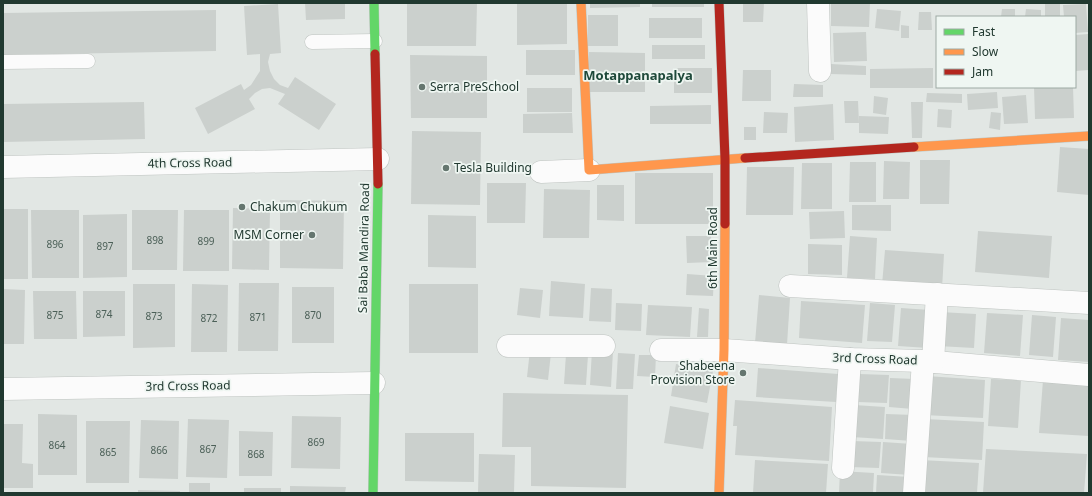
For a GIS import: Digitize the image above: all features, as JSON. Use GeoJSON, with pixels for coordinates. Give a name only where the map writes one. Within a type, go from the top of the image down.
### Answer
{"type":"FeatureCollection","features":[{"type":"Feature","properties":{"kind":"street","name":"Sai Baba Mandira Road"},"geometry":{"type":"LineString","coordinates":[[373,493],[378,159],[374,3]]}},
{"type":"Feature","properties":{"kind":"street"},"geometry":{"type":"LineString","coordinates":[[581,3],[589,170]]}},
{"type":"Feature","properties":{"kind":"street","name":"6th Main Road"},"geometry":{"type":"LineString","coordinates":[[719,3],[725,159],[724,350],[719,493]]}},
{"type":"Feature","properties":{"kind":"street"},"geometry":{"type":"LineString","coordinates":[[818,3],[820,71]]}},
{"type":"Feature","properties":{"kind":"street"},"geometry":{"type":"LineString","coordinates":[[541,172],[1089,136]]}},
{"type":"Feature","properties":{"kind":"street","name":"4th Cross Road"},"geometry":{"type":"LineString","coordinates":[[3,167],[378,159]]}},
{"type":"Feature","properties":{"kind":"street"},"geometry":{"type":"LineString","coordinates":[[790,286],[1089,303]]}},
{"type":"Feature","properties":{"kind":"street"},"geometry":{"type":"LineString","coordinates":[[914,493],[937,294]]}},
{"type":"Feature","properties":{"kind":"street"},"geometry":{"type":"LineString","coordinates":[[508,346],[604,346]]}},
{"type":"Feature","properties":{"kind":"street","name":"3rd Cross Road"},"geometry":{"type":"LineString","coordinates":[[661,350],[724,350],[850,359],[928,362],[1089,375]]}},
{"type":"Feature","properties":{"kind":"street"},"geometry":{"type":"LineString","coordinates":[[843,468],[850,359]]}},
{"type":"Feature","properties":{"kind":"street","name":"3rd Cross Road"},"geometry":{"type":"LineString","coordinates":[[3,389],[374,383]]}},
{"type":"Feature","properties":{"kind":"lane"},"geometry":{"type":"LineString","coordinates":[[312,42],[375,41]]}},
{"type":"Feature","properties":{"kind":"lane"},"geometry":{"type":"LineString","coordinates":[[3,62],[88,61]]}},
{"type":"Feature","properties":{"kind":"building"},"geometry":{"type":"Polygon","coordinates":[[[305,3],[345,3],[345,19],[306,20],[305,3]]]}},
{"type":"Feature","properties":{"kind":"building"},"geometry":{"type":"Polygon","coordinates":[[[407,3],[477,3],[476,46],[407,46],[407,3]]]}},
{"type":"Feature","properties":{"kind":"building"},"geometry":{"type":"Polygon","coordinates":[[[517,3],[567,3],[567,44],[517,45],[517,3]]]}},
{"type":"Feature","properties":{"kind":"building"},"geometry":{"type":"Polygon","coordinates":[[[590,3],[640,3],[640,7],[590,8],[590,3]]]}},
{"type":"Feature","properties":{"kind":"building"},"geometry":{"type":"Polygon","coordinates":[[[652,3],[704,3],[704,7],[652,7],[652,3]]]}},
{"type":"Feature","properties":{"kind":"building"},"geometry":{"type":"Polygon","coordinates":[[[743,3],[764,3],[763,22],[743,22],[743,3]]]}},
{"type":"Feature","properties":{"kind":"building"},"geometry":{"type":"Polygon","coordinates":[[[831,3],[870,3],[869,27],[831,26],[831,3]]]}},
{"type":"Feature","properties":{"kind":"building"},"geometry":{"type":"Polygon","coordinates":[[[1045,3],[1060,3],[1060,16],[1045,16],[1045,3]]]}},
{"type":"Feature","properties":{"kind":"building"},"geometry":{"type":"Polygon","coordinates":[[[278,4],[281,53],[270,54],[268,62],[274,79],[280,85],[288,88],[295,77],[336,104],[319,130],[278,104],[285,94],[270,88],[262,89],[249,99],[255,109],[208,134],[195,108],[241,84],[244,90],[251,85],[260,71],[260,54],[247,55],[244,6],[278,4]]]}},
{"type":"Feature","properties":{"kind":"building"},"geometry":{"type":"Polygon","coordinates":[[[1086,4],[1088,32],[1076,33],[1076,16],[1064,16],[1063,5],[1086,4]]]}},
{"type":"Feature","properties":{"kind":"building"},"geometry":{"type":"Polygon","coordinates":[[[877,9],[901,11],[899,31],[875,28],[877,9]]]}},
{"type":"Feature","properties":{"kind":"building"},"geometry":{"type":"Polygon","coordinates":[[[1002,9],[1015,9],[1015,16],[1001,16],[1002,9]]]}},
{"type":"Feature","properties":{"kind":"building"},"geometry":{"type":"Polygon","coordinates":[[[1026,9],[1041,10],[1041,16],[1025,16],[1026,9]]]}},
{"type":"Feature","properties":{"kind":"building"},"geometry":{"type":"Polygon","coordinates":[[[216,10],[216,51],[3,55],[3,13],[216,10]]]}},
{"type":"Feature","properties":{"kind":"building"},"geometry":{"type":"Polygon","coordinates":[[[919,12],[931,12],[932,30],[918,30],[919,12]]]}},
{"type":"Feature","properties":{"kind":"building"},"geometry":{"type":"Polygon","coordinates":[[[588,15],[618,15],[618,46],[588,46],[588,15]]]}},
{"type":"Feature","properties":{"kind":"building"},"geometry":{"type":"Polygon","coordinates":[[[649,18],[702,18],[702,38],[649,38],[649,18]]]}},
{"type":"Feature","properties":{"kind":"building"},"geometry":{"type":"Polygon","coordinates":[[[901,25],[909,26],[909,38],[901,38],[901,25]]]}},
{"type":"Feature","properties":{"kind":"building"},"geometry":{"type":"Polygon","coordinates":[[[866,32],[867,61],[834,62],[833,33],[866,32]]]}},
{"type":"Feature","properties":{"kind":"building"},"geometry":{"type":"Polygon","coordinates":[[[1088,34],[1089,70],[1076,71],[1076,35],[1088,34]]]}},
{"type":"Feature","properties":{"kind":"building"},"geometry":{"type":"Polygon","coordinates":[[[652,45],[705,45],[705,59],[652,59],[652,45]]]}},
{"type":"Feature","properties":{"kind":"building"},"geometry":{"type":"Polygon","coordinates":[[[526,50],[575,50],[575,75],[526,75],[526,50]]]}},
{"type":"Feature","properties":{"kind":"building"},"geometry":{"type":"Polygon","coordinates":[[[589,52],[645,53],[645,92],[589,92],[589,52]]]}},
{"type":"Feature","properties":{"kind":"building"},"geometry":{"type":"Polygon","coordinates":[[[410,55],[487,56],[487,118],[411,118],[410,55]]]}},
{"type":"Feature","properties":{"kind":"building"},"geometry":{"type":"Polygon","coordinates":[[[831,64],[866,66],[866,75],[830,74],[831,64]]]}},
{"type":"Feature","properties":{"kind":"building"},"geometry":{"type":"Polygon","coordinates":[[[674,68],[712,68],[712,93],[674,93],[674,68]]]}},
{"type":"Feature","properties":{"kind":"building"},"geometry":{"type":"Polygon","coordinates":[[[933,68],[933,88],[870,88],[870,69],[933,68]]]}},
{"type":"Feature","properties":{"kind":"building"},"geometry":{"type":"Polygon","coordinates":[[[743,70],[771,70],[771,101],[742,101],[743,70]]]}},
{"type":"Feature","properties":{"kind":"building"},"geometry":{"type":"Polygon","coordinates":[[[794,84],[823,85],[823,97],[793,97],[794,84]]]}},
{"type":"Feature","properties":{"kind":"building"},"geometry":{"type":"Polygon","coordinates":[[[527,88],[572,88],[572,112],[527,112],[527,88]]]}},
{"type":"Feature","properties":{"kind":"building"},"geometry":{"type":"Polygon","coordinates":[[[1034,88],[1073,88],[1074,118],[1035,119],[1034,88]]]}},
{"type":"Feature","properties":{"kind":"building"},"geometry":{"type":"Polygon","coordinates":[[[997,92],[998,108],[968,110],[967,94],[997,92]]]}},
{"type":"Feature","properties":{"kind":"building"},"geometry":{"type":"Polygon","coordinates":[[[927,93],[962,94],[962,103],[926,102],[927,93]]]}},
{"type":"Feature","properties":{"kind":"building"},"geometry":{"type":"Polygon","coordinates":[[[1026,95],[1028,123],[1004,124],[1002,97],[1026,95]]]}},
{"type":"Feature","properties":{"kind":"building"},"geometry":{"type":"Polygon","coordinates":[[[874,96],[888,98],[886,115],[873,113],[874,96]]]}},
{"type":"Feature","properties":{"kind":"building"},"geometry":{"type":"Polygon","coordinates":[[[844,101],[858,101],[859,123],[845,123],[844,101]]]}},
{"type":"Feature","properties":{"kind":"building"},"geometry":{"type":"Polygon","coordinates":[[[144,102],[145,139],[3,142],[3,104],[144,102]]]}},
{"type":"Feature","properties":{"kind":"building"},"geometry":{"type":"Polygon","coordinates":[[[911,102],[923,102],[922,138],[912,138],[911,102]]]}},
{"type":"Feature","properties":{"kind":"building"},"geometry":{"type":"Polygon","coordinates":[[[833,104],[834,140],[795,142],[794,107],[833,104]]]}},
{"type":"Feature","properties":{"kind":"building"},"geometry":{"type":"Polygon","coordinates":[[[711,105],[711,124],[650,124],[650,106],[711,105]]]}},
{"type":"Feature","properties":{"kind":"building"},"geometry":{"type":"Polygon","coordinates":[[[938,109],[952,110],[951,128],[937,127],[938,109]]]}},
{"type":"Feature","properties":{"kind":"building"},"geometry":{"type":"Polygon","coordinates":[[[764,112],[788,113],[787,133],[763,133],[764,112]]]}},
{"type":"Feature","properties":{"kind":"building"},"geometry":{"type":"Polygon","coordinates":[[[991,112],[1001,113],[1000,130],[989,128],[991,112]]]}},
{"type":"Feature","properties":{"kind":"building"},"geometry":{"type":"Polygon","coordinates":[[[572,113],[573,133],[523,133],[523,114],[572,113]]]}},
{"type":"Feature","properties":{"kind":"building"},"geometry":{"type":"Polygon","coordinates":[[[859,116],[889,117],[888,134],[859,133],[859,116]]]}},
{"type":"Feature","properties":{"kind":"building"},"geometry":{"type":"Polygon","coordinates":[[[744,127],[756,127],[756,140],[744,140],[744,127]]]}},
{"type":"Feature","properties":{"kind":"building","name":"Tesla Building"},"geometry":{"type":"Polygon","coordinates":[[[412,131],[481,132],[480,205],[411,204],[412,131]]]}},
{"type":"Feature","properties":{"kind":"building"},"geometry":{"type":"Polygon","coordinates":[[[1060,147],[1089,149],[1089,195],[1057,192],[1060,147]]]}},
{"type":"Feature","properties":{"kind":"building"},"geometry":{"type":"Polygon","coordinates":[[[920,160],[950,160],[949,204],[920,204],[920,160]]]}},
{"type":"Feature","properties":{"kind":"building"},"geometry":{"type":"Polygon","coordinates":[[[884,161],[910,162],[909,199],[883,199],[884,161]]]}},
{"type":"Feature","properties":{"kind":"building"},"geometry":{"type":"Polygon","coordinates":[[[850,162],[876,162],[876,202],[849,202],[850,162]]]}},
{"type":"Feature","properties":{"kind":"building"},"geometry":{"type":"Polygon","coordinates":[[[802,163],[832,163],[832,209],[801,209],[802,163]]]}},
{"type":"Feature","properties":{"kind":"building"},"geometry":{"type":"Polygon","coordinates":[[[747,167],[794,167],[793,215],[746,215],[747,167]]]}},
{"type":"Feature","properties":{"kind":"building"},"geometry":{"type":"Polygon","coordinates":[[[635,173],[713,173],[713,224],[635,224],[635,173]]]}},
{"type":"Feature","properties":{"kind":"building"},"geometry":{"type":"Polygon","coordinates":[[[487,183],[526,183],[525,223],[487,223],[487,183]]]}},
{"type":"Feature","properties":{"kind":"building"},"geometry":{"type":"Polygon","coordinates":[[[597,185],[624,185],[624,221],[597,220],[597,185]]]}},
{"type":"Feature","properties":{"kind":"building"},"geometry":{"type":"Polygon","coordinates":[[[544,189],[590,190],[589,238],[543,238],[544,189]]]}},
{"type":"Feature","properties":{"kind":"building","name":"MSM Corner"},"geometry":{"type":"Polygon","coordinates":[[[280,200],[344,201],[343,269],[280,268],[280,200]]]}},
{"type":"Feature","properties":{"kind":"building"},"geometry":{"type":"Polygon","coordinates":[[[852,205],[891,205],[891,231],[852,230],[852,205]]]}},
{"type":"Feature","properties":{"kind":"building"},"geometry":{"type":"Polygon","coordinates":[[[233,208],[270,209],[269,270],[232,269],[233,208]]]}},
{"type":"Feature","properties":{"kind":"building"},"geometry":{"type":"Polygon","coordinates":[[[3,209],[28,209],[28,279],[3,279],[3,209]]]}},
{"type":"Feature","properties":{"kind":"building"},"geometry":{"type":"Polygon","coordinates":[[[31,210],[79,210],[79,278],[32,278],[31,210]]]}},
{"type":"Feature","properties":{"kind":"building"},"geometry":{"type":"Polygon","coordinates":[[[132,210],[178,210],[177,270],[132,270],[132,210]]]}},
{"type":"Feature","properties":{"kind":"building"},"geometry":{"type":"Polygon","coordinates":[[[184,210],[229,210],[229,271],[183,271],[184,210]]]}},
{"type":"Feature","properties":{"kind":"building"},"geometry":{"type":"Polygon","coordinates":[[[844,211],[845,238],[810,239],[809,212],[844,211]]]}},
{"type":"Feature","properties":{"kind":"building"},"geometry":{"type":"Polygon","coordinates":[[[127,214],[127,277],[83,278],[83,215],[127,214]]]}},
{"type":"Feature","properties":{"kind":"building"},"geometry":{"type":"Polygon","coordinates":[[[428,215],[476,216],[476,268],[428,267],[428,215]]]}},
{"type":"Feature","properties":{"kind":"building"},"geometry":{"type":"Polygon","coordinates":[[[978,231],[1052,236],[1049,278],[975,272],[978,231]]]}},
{"type":"Feature","properties":{"kind":"building"},"geometry":{"type":"Polygon","coordinates":[[[686,236],[711,236],[712,262],[687,263],[686,236]]]}},
{"type":"Feature","properties":{"kind":"building"},"geometry":{"type":"Polygon","coordinates":[[[850,236],[877,238],[875,279],[847,278],[850,236]]]}},
{"type":"Feature","properties":{"kind":"building"},"geometry":{"type":"Polygon","coordinates":[[[808,244],[842,245],[842,275],[808,274],[808,244]]]}},
{"type":"Feature","properties":{"kind":"building"},"geometry":{"type":"Polygon","coordinates":[[[885,250],[944,254],[942,289],[882,285],[885,250]]]}},
{"type":"Feature","properties":{"kind":"building"},"geometry":{"type":"Polygon","coordinates":[[[687,274],[714,276],[713,296],[686,295],[687,274]]]}},
{"type":"Feature","properties":{"kind":"building"},"geometry":{"type":"Polygon","coordinates":[[[551,281],[585,284],[583,318],[549,316],[551,281]]]}},
{"type":"Feature","properties":{"kind":"building"},"geometry":{"type":"Polygon","coordinates":[[[239,283],[279,283],[278,351],[238,351],[239,283]]]}},
{"type":"Feature","properties":{"kind":"building"},"geometry":{"type":"Polygon","coordinates":[[[133,284],[175,284],[175,347],[133,348],[133,284]]]}},
{"type":"Feature","properties":{"kind":"building"},"geometry":{"type":"Polygon","coordinates":[[[192,284],[228,285],[227,352],[191,352],[192,284]]]}},
{"type":"Feature","properties":{"kind":"building"},"geometry":{"type":"Polygon","coordinates":[[[409,284],[478,284],[478,353],[409,353],[409,284]]]}},
{"type":"Feature","properties":{"kind":"building"},"geometry":{"type":"Polygon","coordinates":[[[292,287],[334,287],[334,343],[292,343],[292,287]]]}},
{"type":"Feature","properties":{"kind":"building"},"geometry":{"type":"Polygon","coordinates":[[[520,288],[543,290],[540,318],[517,315],[520,288]]]}},
{"type":"Feature","properties":{"kind":"building"},"geometry":{"type":"Polygon","coordinates":[[[591,288],[612,289],[611,322],[589,321],[591,288]]]}},
{"type":"Feature","properties":{"kind":"building"},"geometry":{"type":"Polygon","coordinates":[[[3,289],[25,290],[24,344],[3,344],[3,289]]]}},
{"type":"Feature","properties":{"kind":"building"},"geometry":{"type":"Polygon","coordinates":[[[33,291],[76,291],[77,339],[34,339],[33,291]]]}},
{"type":"Feature","properties":{"kind":"building"},"geometry":{"type":"Polygon","coordinates":[[[83,291],[125,291],[125,336],[83,337],[83,291]]]}},
{"type":"Feature","properties":{"kind":"building"},"geometry":{"type":"Polygon","coordinates":[[[759,295],[790,298],[787,345],[755,343],[759,295]]]}},
{"type":"Feature","properties":{"kind":"building"},"geometry":{"type":"Polygon","coordinates":[[[801,301],[865,305],[862,343],[799,338],[801,301]]]}},
{"type":"Feature","properties":{"kind":"building"},"geometry":{"type":"Polygon","coordinates":[[[616,303],[642,304],[641,331],[615,330],[616,303]]]}},
{"type":"Feature","properties":{"kind":"building"},"geometry":{"type":"Polygon","coordinates":[[[870,303],[895,305],[892,342],[867,341],[870,303]]]}},
{"type":"Feature","properties":{"kind":"building"},"geometry":{"type":"Polygon","coordinates":[[[648,305],[692,307],[690,337],[646,335],[648,305]]]}},
{"type":"Feature","properties":{"kind":"building"},"geometry":{"type":"Polygon","coordinates":[[[699,308],[709,309],[708,337],[697,337],[699,308]]]}},
{"type":"Feature","properties":{"kind":"building"},"geometry":{"type":"Polygon","coordinates":[[[901,308],[930,310],[928,348],[898,346],[901,308]]]}},
{"type":"Feature","properties":{"kind":"building"},"geometry":{"type":"Polygon","coordinates":[[[940,312],[976,314],[974,348],[938,346],[940,312]]]}},
{"type":"Feature","properties":{"kind":"building"},"geometry":{"type":"Polygon","coordinates":[[[987,313],[1023,315],[1020,356],[984,353],[987,313]]]}},
{"type":"Feature","properties":{"kind":"building"},"geometry":{"type":"Polygon","coordinates":[[[1032,315],[1056,317],[1053,357],[1029,355],[1032,315]]]}},
{"type":"Feature","properties":{"kind":"building"},"geometry":{"type":"Polygon","coordinates":[[[1061,318],[1089,320],[1089,362],[1058,360],[1061,318]]]}},
{"type":"Feature","properties":{"kind":"building"},"geometry":{"type":"Polygon","coordinates":[[[530,350],[551,353],[548,380],[527,377],[530,350]]]}},
{"type":"Feature","properties":{"kind":"building"},"geometry":{"type":"Polygon","coordinates":[[[592,350],[613,351],[611,387],[590,385],[592,350]]]}},
{"type":"Feature","properties":{"kind":"building"},"geometry":{"type":"Polygon","coordinates":[[[618,353],[635,354],[633,389],[616,389],[618,353]]]}},
{"type":"Feature","properties":{"kind":"building"},"geometry":{"type":"Polygon","coordinates":[[[566,354],[588,355],[586,385],[564,384],[566,354]]]}},
{"type":"Feature","properties":{"kind":"building"},"geometry":{"type":"Polygon","coordinates":[[[639,355],[656,355],[655,377],[637,376],[639,355]]]}},
{"type":"Feature","properties":{"kind":"building"},"geometry":{"type":"Polygon","coordinates":[[[676,364],[713,371],[707,403],[671,396],[676,364]]]}},
{"type":"Feature","properties":{"kind":"building"},"geometry":{"type":"Polygon","coordinates":[[[758,368],[838,374],[836,402],[756,397],[758,368]]]}},
{"type":"Feature","properties":{"kind":"building"},"geometry":{"type":"Polygon","coordinates":[[[859,374],[889,375],[887,403],[857,402],[859,374]]]}},
{"type":"Feature","properties":{"kind":"building"},"geometry":{"type":"Polygon","coordinates":[[[927,376],[985,380],[983,418],[924,415],[927,376]]]}},
{"type":"Feature","properties":{"kind":"building"},"geometry":{"type":"Polygon","coordinates":[[[890,378],[915,379],[913,409],[889,407],[890,378]]]}},
{"type":"Feature","properties":{"kind":"building"},"geometry":{"type":"Polygon","coordinates":[[[991,379],[1021,380],[1018,428],[988,426],[991,379]]]}},
{"type":"Feature","properties":{"kind":"building"},"geometry":{"type":"Polygon","coordinates":[[[1043,380],[1089,383],[1089,436],[1039,433],[1043,380]]]}},
{"type":"Feature","properties":{"kind":"building"},"geometry":{"type":"Polygon","coordinates":[[[503,393],[628,395],[626,488],[531,486],[531,447],[502,447],[503,393]]]}},
{"type":"Feature","properties":{"kind":"building"},"geometry":{"type":"Polygon","coordinates":[[[735,400],[832,407],[829,461],[735,455],[737,426],[733,426],[735,400]]]}},
{"type":"Feature","properties":{"kind":"building"},"geometry":{"type":"Polygon","coordinates":[[[854,405],[885,407],[883,439],[852,437],[854,405]]]}},
{"type":"Feature","properties":{"kind":"building"},"geometry":{"type":"Polygon","coordinates":[[[670,406],[709,413],[703,449],[664,443],[670,406]]]}},
{"type":"Feature","properties":{"kind":"building"},"geometry":{"type":"Polygon","coordinates":[[[38,414],[77,415],[77,475],[38,475],[38,414]]]}},
{"type":"Feature","properties":{"kind":"building"},"geometry":{"type":"Polygon","coordinates":[[[886,414],[914,415],[912,441],[885,439],[886,414]]]}},
{"type":"Feature","properties":{"kind":"building"},"geometry":{"type":"Polygon","coordinates":[[[292,416],[341,417],[340,469],[291,468],[292,416]]]}},
{"type":"Feature","properties":{"kind":"building"},"geometry":{"type":"Polygon","coordinates":[[[188,419],[229,420],[227,478],[186,477],[188,419]]]}},
{"type":"Feature","properties":{"kind":"building"},"geometry":{"type":"Polygon","coordinates":[[[925,419],[984,422],[982,460],[923,457],[925,419]]]}},
{"type":"Feature","properties":{"kind":"building"},"geometry":{"type":"Polygon","coordinates":[[[141,420],[179,421],[178,479],[139,478],[141,420]]]}},
{"type":"Feature","properties":{"kind":"building"},"geometry":{"type":"Polygon","coordinates":[[[86,421],[130,421],[129,483],[86,483],[86,421]]]}},
{"type":"Feature","properties":{"kind":"building"},"geometry":{"type":"Polygon","coordinates":[[[3,424],[23,424],[22,463],[33,464],[33,488],[3,488],[3,424]]]}},
{"type":"Feature","properties":{"kind":"building"},"geometry":{"type":"Polygon","coordinates":[[[239,431],[273,432],[272,476],[239,476],[239,431]]]}},
{"type":"Feature","properties":{"kind":"building"},"geometry":{"type":"Polygon","coordinates":[[[405,433],[474,433],[474,482],[405,481],[405,433]]]}},
{"type":"Feature","properties":{"kind":"building"},"geometry":{"type":"Polygon","coordinates":[[[852,441],[881,442],[879,468],[850,467],[852,441]]]}},
{"type":"Feature","properties":{"kind":"building"},"geometry":{"type":"Polygon","coordinates":[[[883,442],[912,444],[910,475],[881,473],[883,442]]]}},
{"type":"Feature","properties":{"kind":"building"},"geometry":{"type":"Polygon","coordinates":[[[986,449],[1087,454],[1084,493],[983,493],[986,449]]]}},
{"type":"Feature","properties":{"kind":"building"},"geometry":{"type":"Polygon","coordinates":[[[479,454],[515,455],[514,492],[478,492],[479,454]]]}},
{"type":"Feature","properties":{"kind":"building"},"geometry":{"type":"Polygon","coordinates":[[[755,460],[828,464],[826,493],[753,493],[755,460]]]}},
{"type":"Feature","properties":{"kind":"building"},"geometry":{"type":"Polygon","coordinates":[[[920,460],[979,463],[977,493],[918,493],[920,460]]]}},
{"type":"Feature","properties":{"kind":"building"},"geometry":{"type":"Polygon","coordinates":[[[840,471],[874,473],[873,493],[839,493],[840,471]]]}},
{"type":"Feature","properties":{"kind":"building"},"geometry":{"type":"Polygon","coordinates":[[[877,475],[910,477],[909,493],[876,493],[877,475]]]}},
{"type":"Feature","properties":{"kind":"building"},"geometry":{"type":"Polygon","coordinates":[[[189,483],[210,483],[210,493],[189,493],[189,483]]]}},
{"type":"Feature","properties":{"kind":"building"},"geometry":{"type":"Polygon","coordinates":[[[290,486],[346,487],[345,493],[290,493],[290,486]]]}},
{"type":"Feature","properties":{"kind":"building"},"geometry":{"type":"Polygon","coordinates":[[[244,488],[281,488],[281,493],[244,493],[244,488]]]}},
{"type":"Feature","properties":{"kind":"building"},"geometry":{"type":"Polygon","coordinates":[[[138,490],[180,491],[180,493],[138,493],[138,490]]]}},
{"type":"Feature","properties":{"kind":"traffic: fast"},"geometry":{"type":"LineString","coordinates":[[374,3],[375,54]]}},
{"type":"Feature","properties":{"kind":"traffic: fast"},"geometry":{"type":"LineString","coordinates":[[373,493],[378,184]]}},
{"type":"Feature","properties":{"kind":"traffic: slow"},"geometry":{"type":"LineString","coordinates":[[581,3],[589,170],[745,158]]}},
{"type":"Feature","properties":{"kind":"traffic: slow"},"geometry":{"type":"LineString","coordinates":[[914,147],[1089,136]]}},
{"type":"Feature","properties":{"kind":"traffic: slow"},"geometry":{"type":"LineString","coordinates":[[719,493],[724,350],[725,224]]}},
{"type":"Feature","properties":{"kind":"traffic: jam"},"geometry":{"type":"LineString","coordinates":[[719,3],[725,159],[725,224]]}},
{"type":"Feature","properties":{"kind":"traffic: jam"},"geometry":{"type":"LineString","coordinates":[[375,54],[378,184]]}},
{"type":"Feature","properties":{"kind":"traffic: jam"},"geometry":{"type":"LineString","coordinates":[[745,158],[914,147]]}},
{"type":"Feature","properties":{"kind":"place","name":"Serra PreSchool"},"geometry":{"type":"Point","coordinates":[422,87]}},
{"type":"Feature","properties":{"kind":"place","name":"Tesla Building"},"geometry":{"type":"Point","coordinates":[446,168]}},
{"type":"Feature","properties":{"kind":"place","name":"Chakum Chukum"},"geometry":{"type":"Point","coordinates":[242,207]}},
{"type":"Feature","properties":{"kind":"place","name":"MSM Corner"},"geometry":{"type":"Point","coordinates":[312,235]}},
{"type":"Feature","properties":{"kind":"place","name":"Shabeena Provision Store"},"geometry":{"type":"Point","coordinates":[743,373]}},
{"type":"Feature","properties":{"kind":"district","name":"Motappanapalya"},"geometry":{"type":"Point","coordinates":[638,75]}}]}
